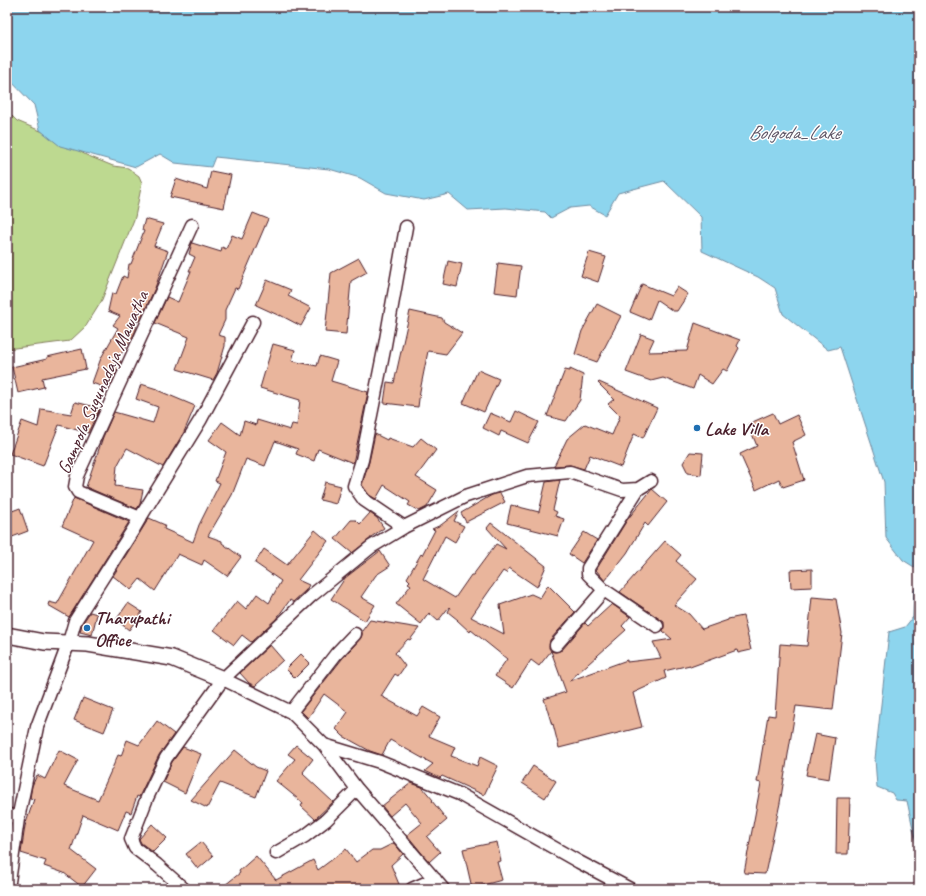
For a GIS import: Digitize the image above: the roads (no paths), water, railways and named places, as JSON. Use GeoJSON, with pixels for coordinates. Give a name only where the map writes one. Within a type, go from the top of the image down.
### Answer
{"type":"FeatureCollection","features":[{"type":"Feature","properties":{"kind":"street","name":"Gampola Sugunadaja Mawatha"},"geometry":{"type":"LineString","coordinates":[[140,518],[78,492],[75,487],[77,476],[192,225]]}},
{"type":"Feature","properties":{"kind":"street"},"geometry":{"type":"LineString","coordinates":[[404,526],[364,500],[354,486],[362,460],[382,361],[406,227]]}},
{"type":"Feature","properties":{"kind":"street"},"geometry":{"type":"LineString","coordinates":[[8,889],[12,817],[37,727],[68,642],[74,621],[134,530],[202,419],[253,322]]}},
{"type":"Feature","properties":{"kind":"street"},"geometry":{"type":"LineString","coordinates":[[184,889],[135,848],[131,839],[147,798],[166,758],[223,679],[312,596],[371,547],[404,526],[466,496],[527,476],[570,472],[622,490],[638,489]]}},
{"type":"Feature","properties":{"kind":"street"},"geometry":{"type":"LineString","coordinates":[[651,481],[638,489],[588,568],[588,574],[604,590],[657,626]]}},
{"type":"Feature","properties":{"kind":"street"},"geometry":{"type":"LineString","coordinates":[[556,645],[604,590]]}},
{"type":"Feature","properties":{"kind":"street"},"geometry":{"type":"LineString","coordinates":[[291,712],[336,654],[355,634]]}},
{"type":"Feature","properties":{"kind":"street"},"geometry":{"type":"LineString","coordinates":[[7,635],[44,642],[88,644],[172,658],[223,679],[291,712],[324,745],[357,789],[443,889]]}},
{"type":"Feature","properties":{"kind":"street"},"geometry":{"type":"LineString","coordinates":[[324,745],[380,762],[460,794],[579,862],[630,889]]}},
{"type":"Feature","properties":{"kind":"street"},"geometry":{"type":"LineString","coordinates":[[276,853],[305,836],[326,820],[357,789]]}},
{"type":"Feature","properties":{"kind":"street"},"geometry":{"type":"LineString","coordinates":[[412,889],[434,879]]}},
{"type":"Feature","properties":{"kind":"water","name":"Bolgoda_Lake"},"geometry":{"type":"Polygon","coordinates":[[[7,7],[919,7],[919,570],[903,560],[886,538],[884,482],[840,347],[828,350],[783,314],[775,288],[758,277],[702,251],[701,217],[664,181],[618,193],[605,215],[589,206],[570,208],[551,218],[545,212],[506,208],[468,210],[449,194],[424,200],[386,193],[360,178],[329,169],[215,157],[211,167],[175,163],[160,154],[136,167],[60,146],[40,130],[34,105],[7,77],[7,7]]]}},
{"type":"Feature","properties":{"kind":"water"},"geometry":{"type":"Polygon","coordinates":[[[919,583],[919,856],[907,801],[896,800],[892,793],[877,787],[875,759],[889,632],[905,627],[913,617],[914,590],[919,583]]]}},
{"type":"Feature","properties":{"kind":"place","name":"Lake Villa"},"geometry":{"type":"Point","coordinates":[697,428]}},
{"type":"Feature","properties":{"kind":"place","name":"Tharupathi Office"},"geometry":{"type":"Point","coordinates":[87,628]}}]}
